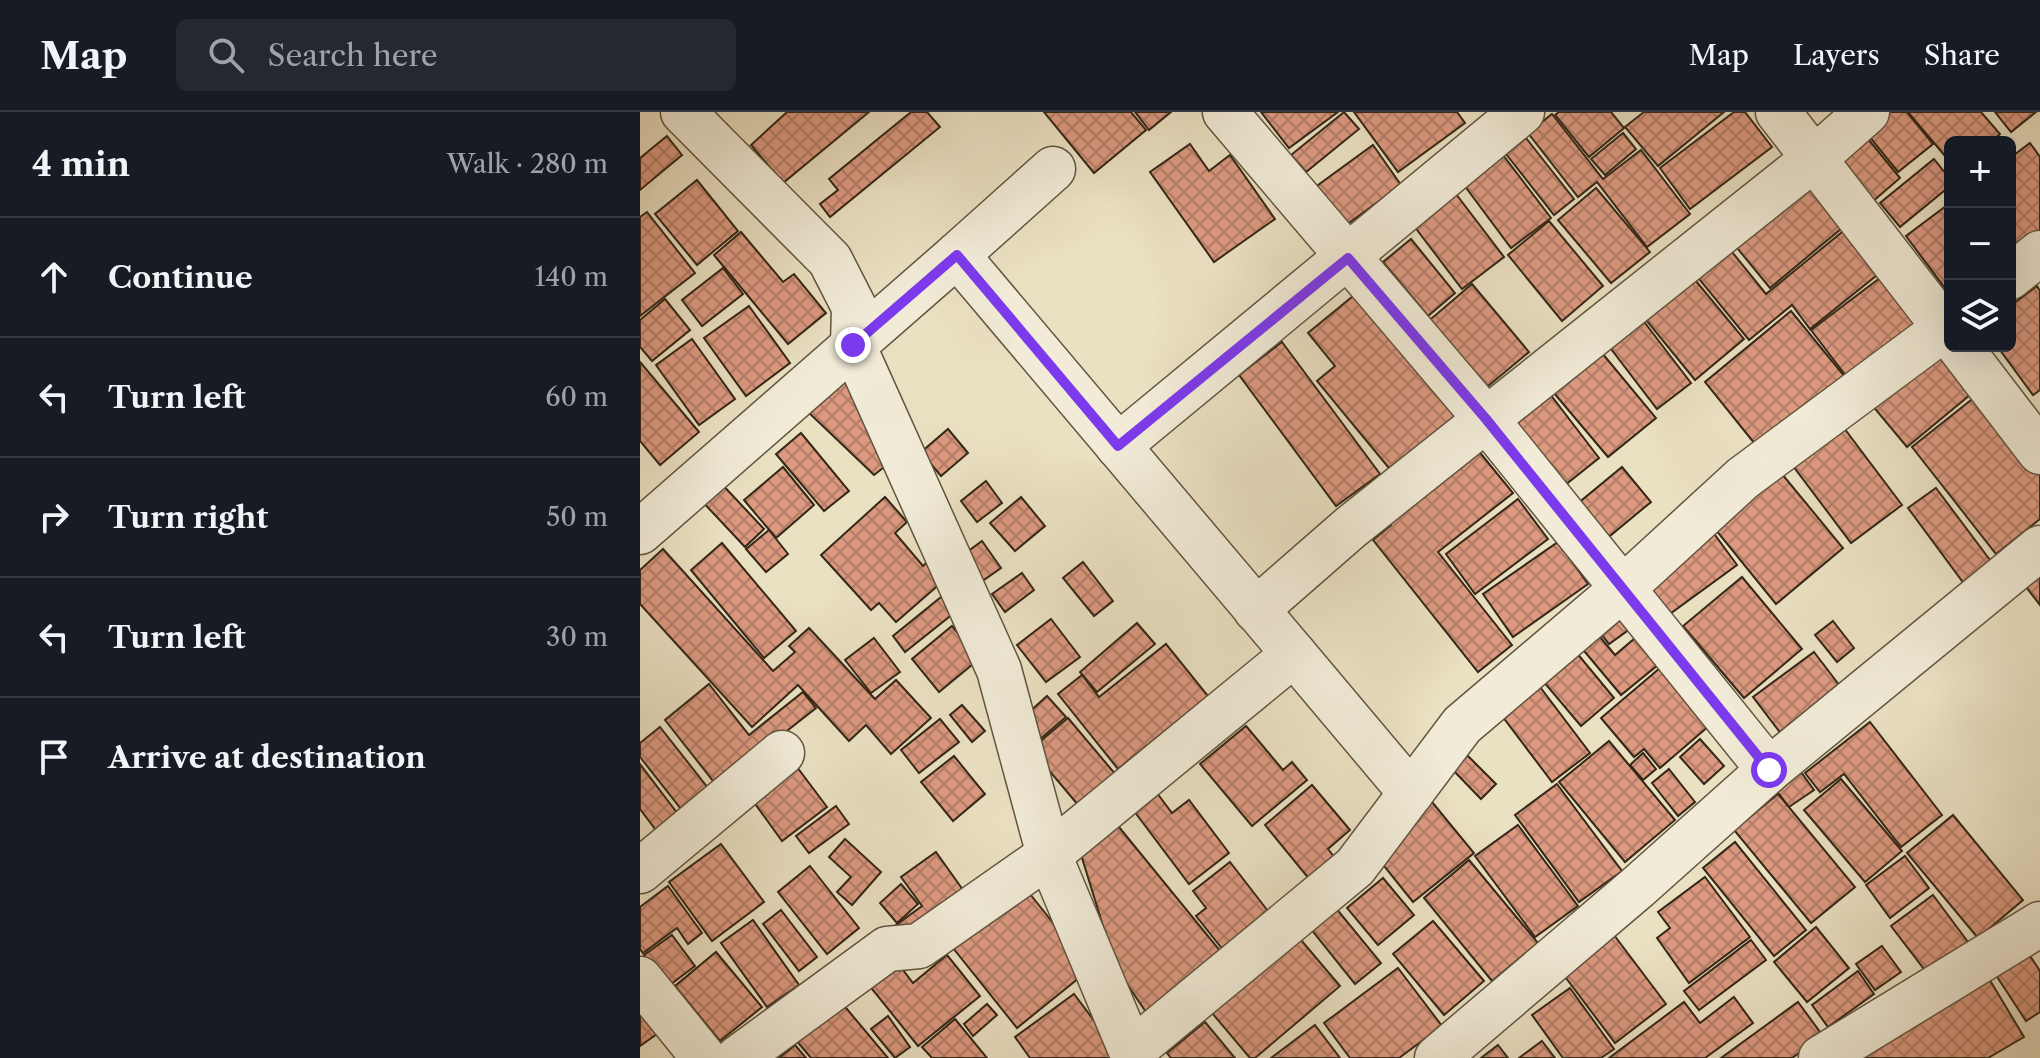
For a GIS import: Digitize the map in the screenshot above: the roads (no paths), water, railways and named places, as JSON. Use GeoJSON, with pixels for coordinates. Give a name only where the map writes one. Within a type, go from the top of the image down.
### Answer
{"type":"FeatureCollection","features":[{"type":"Feature","properties":{"kind":"street"},"geometry":{"type":"LineString","coordinates":[[683,112],[830,260],[854,307],[853,345],[999,670],[1049,855],[1133,1054],[1355,867],[1462,725],[1622,589],[1743,478],[1944,338]]}},
{"type":"Feature","properties":{"kind":"street"},"geometry":{"type":"LineString","coordinates":[[1225,112],[1486,419],[1769,770]]}},
{"type":"Feature","properties":{"kind":"street"},"geometry":{"type":"LineString","coordinates":[[1778,112],[1944,324]]}},
{"type":"Feature","properties":{"kind":"street"},"geometry":{"type":"LineString","coordinates":[[1256,610],[1351,527],[1816,157],[1867,112]]}},
{"type":"Feature","properties":{"kind":"street"},"geometry":{"type":"LineString","coordinates":[[1118,446],[1348,258],[1509,116]]}},
{"type":"Feature","properties":{"kind":"street"},"geometry":{"type":"LineString","coordinates":[[640,532],[1053,169]]}},
{"type":"Feature","properties":{"kind":"street"},"geometry":{"type":"LineString","coordinates":[[2016,272],[2040,253]]}},
{"type":"Feature","properties":{"kind":"street"},"geometry":{"type":"LineString","coordinates":[[957,255],[1411,793]]}},
{"type":"Feature","properties":{"kind":"street"},"geometry":{"type":"LineString","coordinates":[[1965,352],[2040,452]]}},
{"type":"Feature","properties":{"kind":"street"},"geometry":{"type":"LineString","coordinates":[[1437,1058],[1638,887],[1769,770],[2040,548]]}},
{"type":"Feature","properties":{"kind":"street"},"geometry":{"type":"LineString","coordinates":[[738,1058],[887,949],[919,946],[1049,855],[1294,654]]}},
{"type":"Feature","properties":{"kind":"street"},"geometry":{"type":"LineString","coordinates":[[640,871],[782,753]]}},
{"type":"Feature","properties":{"kind":"street"},"geometry":{"type":"LineString","coordinates":[[1821,1058],[2040,924]]}},
{"type":"Feature","properties":{"kind":"street"},"geometry":{"type":"LineString","coordinates":[[640,979],[704,1058]]}}]}
